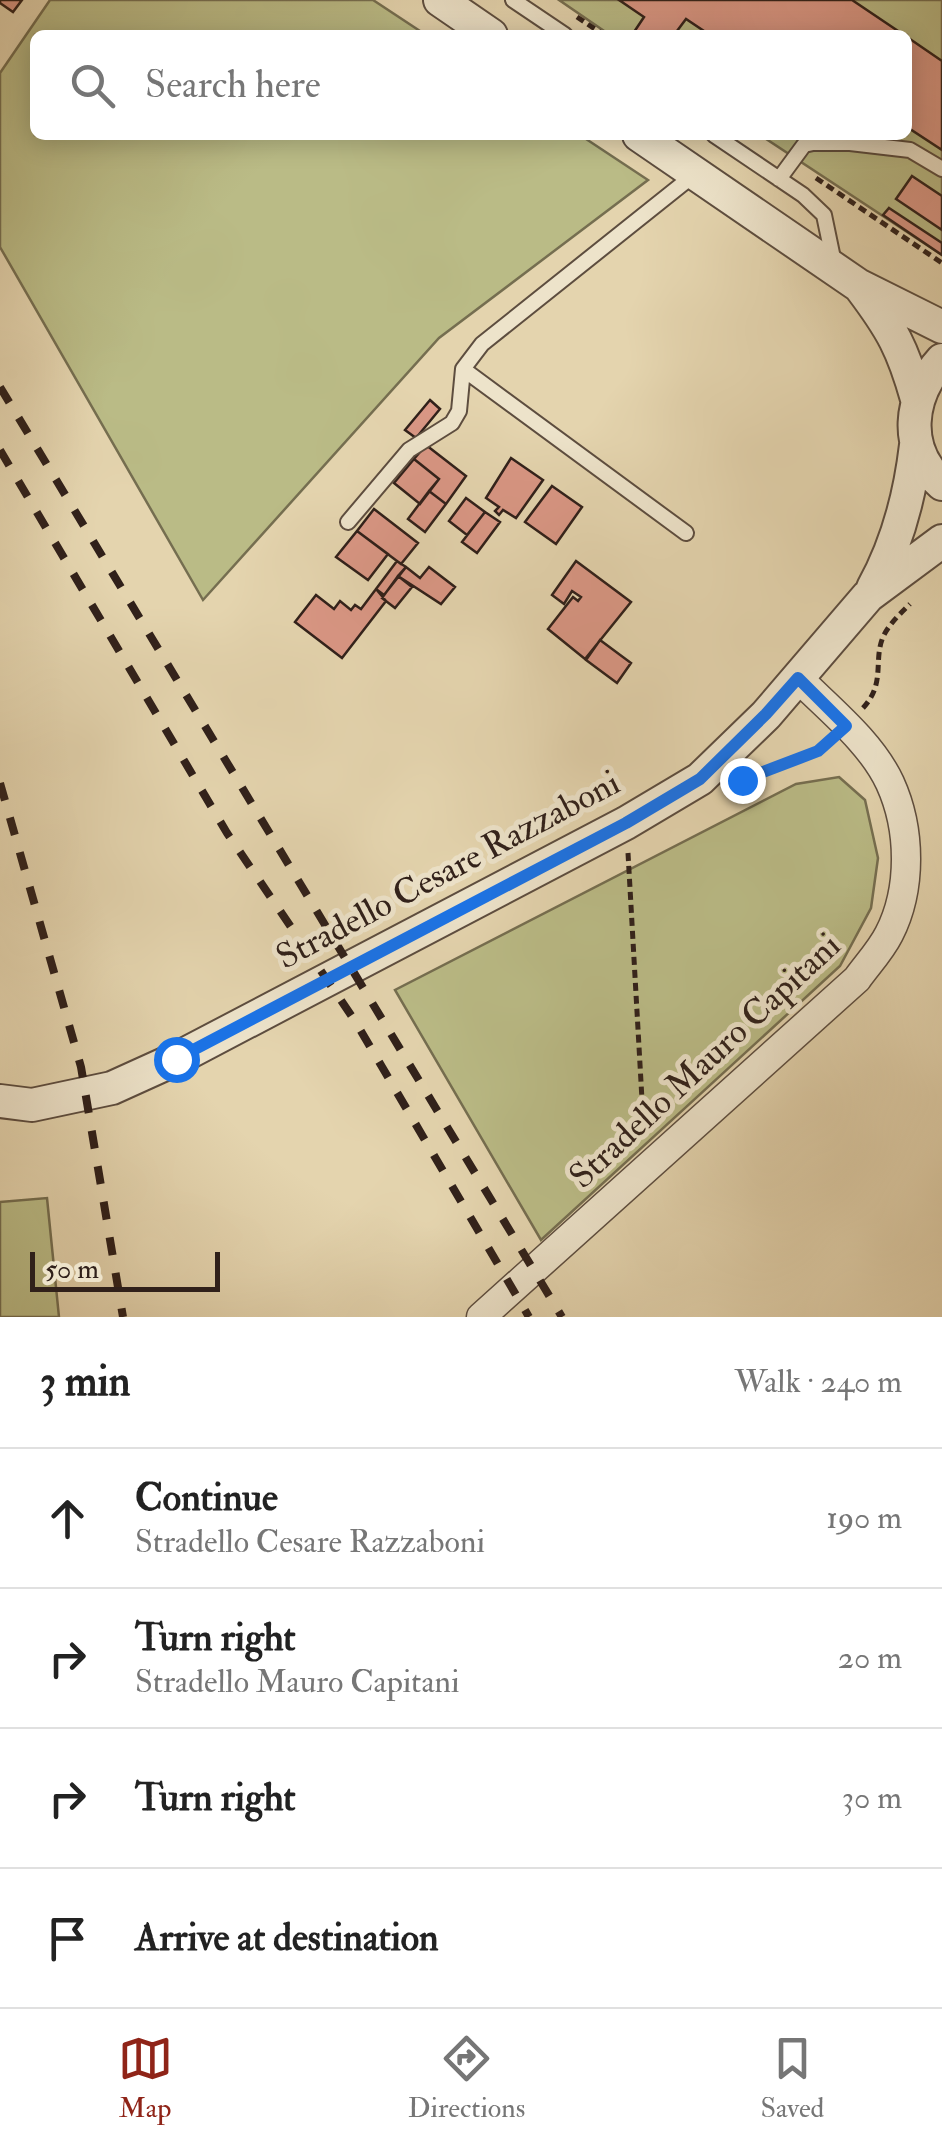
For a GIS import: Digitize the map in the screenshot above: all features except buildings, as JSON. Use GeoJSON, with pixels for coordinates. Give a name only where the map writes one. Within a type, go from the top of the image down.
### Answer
{"type":"FeatureCollection","features":[{"type":"Feature","properties":{"kind":"street"},"geometry":{"type":"LineString","coordinates":[[440,0],[485,30]]}},
{"type":"Feature","properties":{"kind":"street"},"geometry":{"type":"LineString","coordinates":[[646,140],[846,277],[942,326]]}},
{"type":"Feature","properties":{"kind":"street"},"geometry":{"type":"LineString","coordinates":[[846,277],[892,330],[917,398]]}},
{"type":"Feature","properties":{"kind":"street"},"geometry":{"type":"LineString","coordinates":[[917,398],[926,378],[942,360]]}},
{"type":"Feature","properties":{"kind":"street","name":"Stradello Cesare Razzaboni"},"geometry":{"type":"LineString","coordinates":[[868,596],[895,542],[912,482],[917,398]]}},
{"type":"Feature","properties":{"kind":"street"},"geometry":{"type":"LineString","coordinates":[[916,445],[924,464],[942,484]]}},
{"type":"Feature","properties":{"kind":"street","name":"Stradello Cesare Razzaboni"},"geometry":{"type":"LineString","coordinates":[[0,1101],[32,1106],[112,1088],[176,1059],[586,845],[700,779],[766,714],[868,596],[942,541]]}},
{"type":"Feature","properties":{"kind":"street","name":"Stradello Mauro Capitani"},"geometry":{"type":"LineString","coordinates":[[481,1317],[857,979],[889,934],[907,868],[902,822],[890,782],[846,726],[798,678]]}},
{"type":"Feature","properties":{"kind":"lane"},"geometry":{"type":"LineString","coordinates":[[513,0],[558,30]]}},
{"type":"Feature","properties":{"kind":"lane"},"geometry":{"type":"LineString","coordinates":[[721,140],[803,194],[824,215],[846,277]]}},
{"type":"Feature","properties":{"kind":"lane"},"geometry":{"type":"LineString","coordinates":[[779,179],[804,146],[820,140]]}},
{"type":"Feature","properties":{"kind":"lane"},"geometry":{"type":"LineString","coordinates":[[831,140],[910,150],[942,169]]}},
{"type":"Feature","properties":{"kind":"lane"},"geometry":{"type":"LineString","coordinates":[[348,522],[409,450],[452,424],[459,412],[463,368],[482,344],[696,173]]}},
{"type":"Feature","properties":{"kind":"lane"},"geometry":{"type":"LineString","coordinates":[[463,368],[686,533]]}},
{"type":"Feature","properties":{"kind":"path"},"geometry":{"type":"LineString","coordinates":[[792,162],[942,263]]}},
{"type":"Feature","properties":{"kind":"path"},"geometry":{"type":"LineString","coordinates":[[726,791],[742,780],[818,751],[846,726],[871,699],[880,671],[881,641],[916,596]]}},
{"type":"Feature","properties":{"kind":"path"},"geometry":{"type":"LineString","coordinates":[[628,853],[646,1170]]}},
{"type":"Feature","properties":{"kind":"green space"},"geometry":{"type":"Polygon","coordinates":[[[50,0],[373,0],[418,30],[30,30],[30,140],[588,140],[648,180],[439,338],[203,600],[0,247],[0,73],[50,0]]]}},
{"type":"Feature","properties":{"kind":"green space"},"geometry":{"type":"Polygon","coordinates":[[[559,0],[942,0],[942,255],[768,140],[912,140],[912,30],[603,30],[559,0]]]}},
{"type":"Feature","properties":{"kind":"green space"},"geometry":{"type":"Polygon","coordinates":[[[839,777],[865,800],[878,858],[871,908],[840,966],[541,1240],[395,990],[796,784],[839,777]]]}},
{"type":"Feature","properties":{"kind":"green space"},"geometry":{"type":"Polygon","coordinates":[[[47,1198],[59,1317],[0,1317],[0,1202],[47,1198]]]}},
{"type":"Feature","properties":{"kind":"railway"},"geometry":{"type":"LineString","coordinates":[[0,387],[562,1317]]}},
{"type":"Feature","properties":{"kind":"railway"},"geometry":{"type":"LineString","coordinates":[[0,450],[227,833],[355,1021],[529,1317]]}},
{"type":"Feature","properties":{"kind":"railway"},"geometry":{"type":"LineString","coordinates":[[0,783],[81,1067],[123,1317]]}},
{"type":"Feature","properties":{"kind":"route"},"geometry":{"type":"LineString","coordinates":[[176,1059],[626,823],[700,779],[798,678],[846,726],[818,751],[742,780]]}}]}
